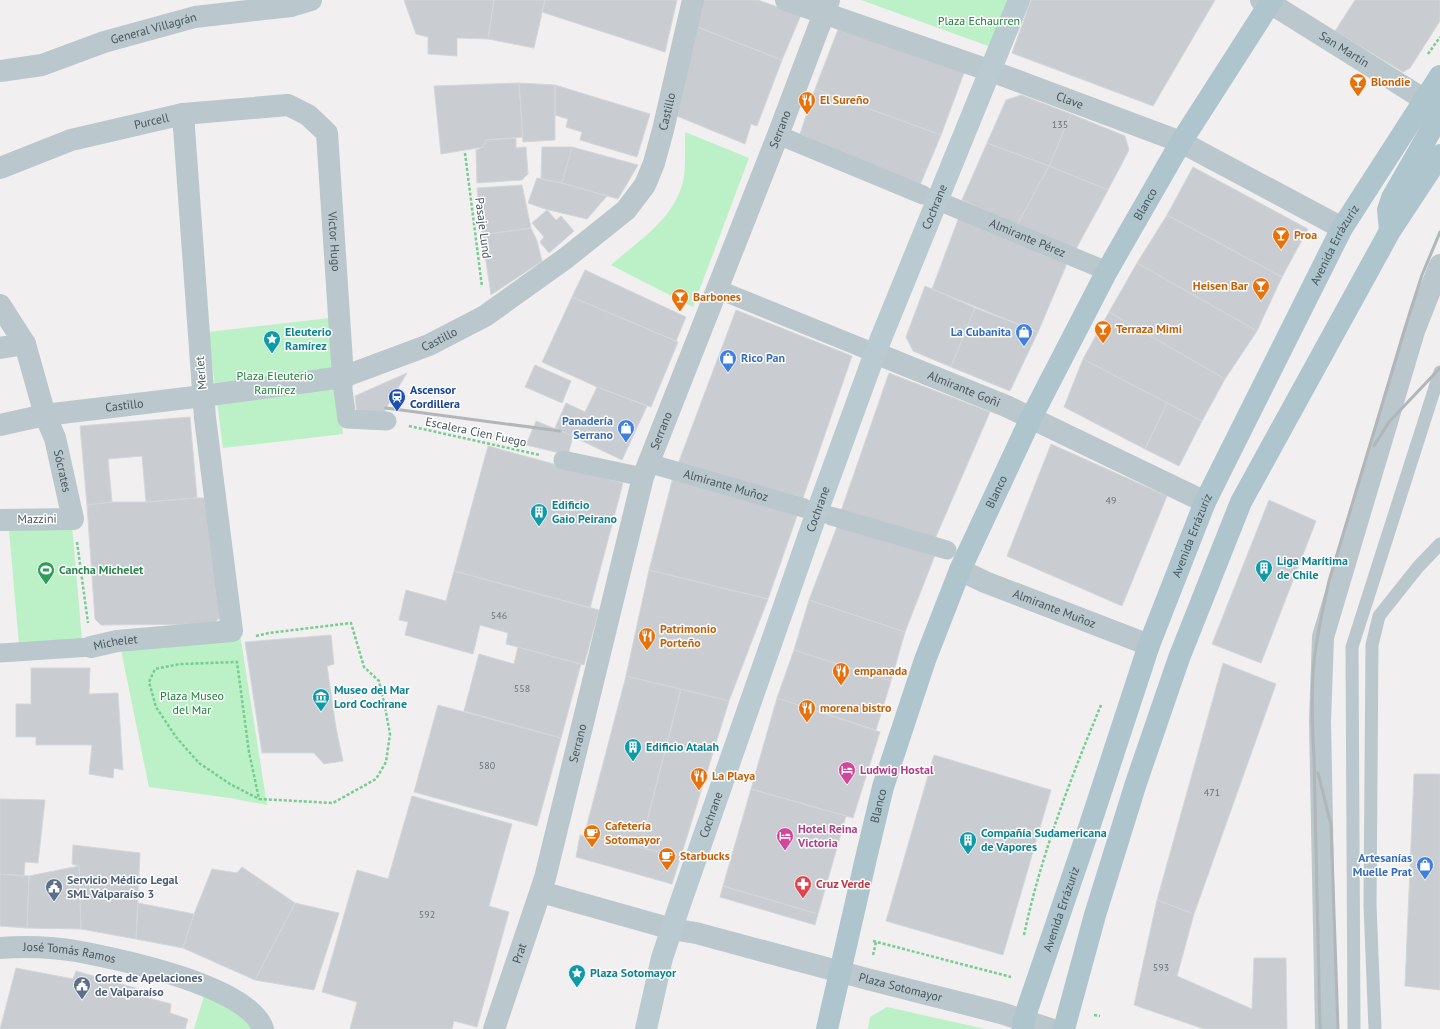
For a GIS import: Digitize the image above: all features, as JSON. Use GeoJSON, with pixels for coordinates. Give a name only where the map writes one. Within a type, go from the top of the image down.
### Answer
{"type":"FeatureCollection","features":[{"type":"Feature","properties":{"kind":"main road","name":"Cochrane"},"geometry":{"type":"LineString","coordinates":[[646,1029],[662,958],[817,512],[875,353],[1020,0]]}},
{"type":"Feature","properties":{"kind":"main road","name":"Blanco"},"geometry":{"type":"LineString","coordinates":[[828,1029],[884,787],[925,660],[960,570],[1031,418],[1106,271],[1181,142],[1268,1]]}},
{"type":"Feature","properties":{"kind":"main road","name":"Avenida Errázuriz"},"geometry":{"type":"LineString","coordinates":[[1024,1024],[1086,840],[1149,645],[1205,502],[1342,228],[1440,76]]}},
{"type":"Feature","properties":{"kind":"main road"},"geometry":{"type":"LineString","coordinates":[[1390,231],[1388,210],[1392,198],[1439,116],[1438,110],[1425,100]]}},
{"type":"Feature","properties":{"kind":"main road"},"geometry":{"type":"LineString","coordinates":[[1064,1029],[1096,915],[1136,783],[1180,658],[1240,502],[1390,231],[1440,155]]}},
{"type":"Feature","properties":{"kind":"street","name":"General Villagrán"},"geometry":{"type":"LineString","coordinates":[[0,71],[42,65],[104,42],[195,17],[291,6],[311,0]]}},
{"type":"Feature","properties":{"kind":"street","name":"Castillo"},"geometry":{"type":"LineString","coordinates":[[0,425],[45,415],[203,396],[343,376],[430,346],[485,316],[566,258],[626,210],[645,186],[654,163],[692,0]]}},
{"type":"Feature","properties":{"kind":"street","name":"Clave"},"geometry":{"type":"LineString","coordinates":[[786,0],[827,7],[991,71],[1181,142],[1342,228]]}},
{"type":"Feature","properties":{"kind":"street","name":"San Martín"},"geometry":{"type":"LineString","coordinates":[[1268,1],[1425,100]]}},
{"type":"Feature","properties":{"kind":"street","name":"Serrano"},"geometry":{"type":"LineString","coordinates":[[543,885],[645,470],[778,135],[827,7]]}},
{"type":"Feature","properties":{"kind":"street","name":"Purcell"},"geometry":{"type":"LineString","coordinates":[[0,168],[71,140],[183,114],[288,105],[308,115]]}},
{"type":"Feature","properties":{"kind":"street","name":"Merlet"},"geometry":{"type":"LineString","coordinates":[[183,114],[203,396],[232,631]]}},
{"type":"Feature","properties":{"kind":"street","name":"Víctor Hugo"},"geometry":{"type":"LineString","coordinates":[[308,115],[327,134],[343,376]]}},
{"type":"Feature","properties":{"kind":"street"},"geometry":{"type":"LineString","coordinates":[[778,135],[924,195]]}},
{"type":"Feature","properties":{"kind":"street","name":"Almirante Pérez"},"geometry":{"type":"LineString","coordinates":[[948,205],[1106,271]]}},
{"type":"Feature","properties":{"kind":"street"},"geometry":{"type":"LineString","coordinates":[[1326,1029],[1320,721],[1323,637],[1414,331],[1440,265]]}},
{"type":"Feature","properties":{"kind":"street","name":"Almirante Goñi"},"geometry":{"type":"LineString","coordinates":[[717,289],[1006,406],[1205,502]]}},
{"type":"Feature","properties":{"kind":"street","name":"Sócrates"},"geometry":{"type":"LineString","coordinates":[[0,305],[25,344],[45,415],[55,438],[74,519]]}},
{"type":"Feature","properties":{"kind":"street"},"geometry":{"type":"LineString","coordinates":[[0,348],[25,344]]}},
{"type":"Feature","properties":{"kind":"street"},"geometry":{"type":"LineString","coordinates":[[343,376],[343,390],[347,419],[387,421]]}},
{"type":"Feature","properties":{"kind":"street","name":"Almirante Muñoz"},"geometry":{"type":"LineString","coordinates":[[563,460],[645,470],[804,508]]}},
{"type":"Feature","properties":{"kind":"street"},"geometry":{"type":"LineString","coordinates":[[830,516],[947,550]]}},
{"type":"Feature","properties":{"kind":"street","name":"Mazzini"},"geometry":{"type":"LineString","coordinates":[[0,520],[74,519]]}},
{"type":"Feature","properties":{"kind":"street","name":"Almirante Muñoz"},"geometry":{"type":"LineString","coordinates":[[960,570],[985,582],[1149,645]]}},
{"type":"Feature","properties":{"kind":"street","name":"Michelet"},"geometry":{"type":"LineString","coordinates":[[0,653],[91,647],[117,641],[232,631]]}},
{"type":"Feature","properties":{"kind":"street","name":"Plaza Sotomayor"},"geometry":{"type":"LineString","coordinates":[[543,885],[672,929],[696,933],[1024,1024],[1050,1029]]}},
{"type":"Feature","properties":{"kind":"street","name":"Prat"},"geometry":{"type":"LineString","coordinates":[[494,1029],[543,885]]}},
{"type":"Feature","properties":{"kind":"street","name":"José Tomás Ramos"},"geometry":{"type":"LineString","coordinates":[[0,948],[21,946],[76,951],[174,974],[236,1000],[256,1016],[263,1029]]}},
{"type":"Feature","properties":{"kind":"lane"},"geometry":{"type":"LineString","coordinates":[[1354,1029],[1352,647],[1440,372]]}},
{"type":"Feature","properties":{"kind":"lane"},"geometry":{"type":"LineString","coordinates":[[1375,1029],[1370,905],[1372,645],[1379,616],[1418,568],[1440,544]]}},
{"type":"Feature","properties":{"kind":"path","name":"Pasaje Lund"},"geometry":{"type":"LineString","coordinates":[[465,153],[482,291]]}},
{"type":"Feature","properties":{"kind":"path","name":"Escalera Cien Fuego"},"geometry":{"type":"LineString","coordinates":[[387,421],[563,460]]}},
{"type":"Feature","properties":{"kind":"path"},"geometry":{"type":"LineString","coordinates":[[74,519],[91,647]]}},
{"type":"Feature","properties":{"kind":"path"},"geometry":{"type":"LineString","coordinates":[[232,631],[233,642],[269,633],[350,623],[364,667],[379,681],[390,734],[386,762],[376,779],[333,803],[259,799],[230,784],[199,763],[176,737],[156,707],[154,701],[149,682],[155,669],[180,664],[237,662],[249,752],[259,799]]}},
{"type":"Feature","properties":{"kind":"path"},"geometry":{"type":"LineString","coordinates":[[1023,941],[1051,833],[1068,786],[1103,701]]}},
{"type":"Feature","properties":{"kind":"path"},"geometry":{"type":"LineString","coordinates":[[870,940],[1016,978]]}},
{"type":"Feature","properties":{"kind":"path"},"geometry":{"type":"LineString","coordinates":[[873,956],[876,942]]}},
{"type":"Feature","properties":{"kind":"green space","name":"Plaza Echaurren"},"geometry":{"type":"Polygon","coordinates":[[[861,0],[1009,0],[991,47],[861,0]]]}},
{"type":"Feature","properties":{"kind":"green space"},"geometry":{"type":"Polygon","coordinates":[[[685,132],[749,158],[693,307],[611,265],[654,228],[672,207],[683,182],[685,171],[685,132]]]}},
{"type":"Feature","properties":{"kind":"green space","name":"Plaza Eleuterio Ramírez"},"geometry":{"type":"Polygon","coordinates":[[[329,318],[343,434],[223,448],[208,332],[329,318]]]}},
{"type":"Feature","properties":{"kind":"green space","name":"Cancha Michelet"},"geometry":{"type":"Polygon","coordinates":[[[72,525],[82,640],[19,645],[9,530],[72,525]]]}},
{"type":"Feature","properties":{"kind":"green space","name":"Plaza Museo del Mar"},"geometry":{"type":"Polygon","coordinates":[[[240,634],[267,805],[230,798],[149,787],[120,645],[240,634]]]}},
{"type":"Feature","properties":{"kind":"green space"},"geometry":{"type":"Polygon","coordinates":[[[205,993],[253,1022],[251,1029],[194,1029],[205,993]]]}},
{"type":"Feature","properties":{"kind":"green space"},"geometry":{"type":"Polygon","coordinates":[[[887,1007],[985,1029],[868,1029],[870,1017],[887,1007]]]}},
{"type":"Feature","properties":{"kind":"building"},"geometry":{"type":"Polygon","coordinates":[[[404,0],[494,0],[488,39],[457,38],[457,56],[428,54],[428,37],[416,34],[404,0]]]}},
{"type":"Feature","properties":{"kind":"building"},"geometry":{"type":"Polygon","coordinates":[[[494,0],[545,0],[534,48],[488,39],[494,0]]]}},
{"type":"Feature","properties":{"kind":"building"},"geometry":{"type":"Polygon","coordinates":[[[545,0],[677,0],[665,52],[542,12],[545,0]]]}},
{"type":"Feature","properties":{"kind":"building"},"geometry":{"type":"Polygon","coordinates":[[[701,0],[758,0],[801,15],[782,60],[695,26],[701,0]]]}},
{"type":"Feature","properties":{"kind":"building"},"geometry":{"type":"Polygon","coordinates":[[[1031,0],[1215,0],[1153,106],[1012,53],[1031,0]]]}},
{"type":"Feature","properties":{"kind":"building"},"geometry":{"type":"Polygon","coordinates":[[[1355,0],[1440,0],[1440,21],[1410,68],[1403,72],[1335,31],[1355,0]]]}},
{"type":"Feature","properties":{"kind":"building"},"geometry":{"type":"Polygon","coordinates":[[[695,26],[782,60],[757,126],[751,124],[745,144],[677,116],[695,26]]]}},
{"type":"Feature","properties":{"kind":"building"},"geometry":{"type":"Polygon","coordinates":[[[839,27],[964,73],[941,135],[815,89],[839,27]]]}},
{"type":"Feature","properties":{"kind":"building"},"geometry":{"type":"Polygon","coordinates":[[[519,83],[555,85],[555,140],[523,142],[519,83]]]}},
{"type":"Feature","properties":{"kind":"building"},"geometry":{"type":"Polygon","coordinates":[[[519,83],[523,137],[486,140],[483,147],[441,154],[434,86],[519,83]]]}},
{"type":"Feature","properties":{"kind":"building"},"geometry":{"type":"Polygon","coordinates":[[[555,85],[650,114],[637,157],[580,140],[582,132],[566,127],[568,119],[555,115],[555,85]]]}},
{"type":"Feature","properties":{"kind":"building"},"geometry":{"type":"Polygon","coordinates":[[[815,89],[941,135],[920,185],[800,134],[815,89]]]}},
{"type":"Feature","properties":{"kind":"building"},"geometry":{"type":"Polygon","coordinates":[[[1021,95],[1071,114],[1049,166],[987,143],[1006,100],[1021,95]]]}},
{"type":"Feature","properties":{"kind":"building"},"geometry":{"type":"Polygon","coordinates":[[[1071,114],[1125,136],[1129,150],[1108,190],[1049,166],[1071,114]]]}},
{"type":"Feature","properties":{"kind":"building"},"geometry":{"type":"Polygon","coordinates":[[[516,138],[516,148],[526,147],[528,174],[522,180],[477,183],[476,150],[483,147],[486,140],[516,138]]]}},
{"type":"Feature","properties":{"kind":"building"},"geometry":{"type":"Polygon","coordinates":[[[987,143],[1049,166],[1017,225],[962,200],[987,143]]]}},
{"type":"Feature","properties":{"kind":"building"},"geometry":{"type":"Polygon","coordinates":[[[542,147],[572,147],[562,183],[541,179],[542,147]]]}},
{"type":"Feature","properties":{"kind":"building"},"geometry":{"type":"Polygon","coordinates":[[[572,147],[638,165],[618,199],[562,183],[572,147]]]}},
{"type":"Feature","properties":{"kind":"building"},"geometry":{"type":"Polygon","coordinates":[[[1049,166],[1108,190],[1076,249],[1017,225],[1049,166]]]}},
{"type":"Feature","properties":{"kind":"building"},"geometry":{"type":"Polygon","coordinates":[[[1193,167],[1308,229],[1282,277],[1167,215],[1193,167]]]}},
{"type":"Feature","properties":{"kind":"building"},"geometry":{"type":"Polygon","coordinates":[[[537,178],[562,183],[607,196],[587,219],[545,209],[528,203],[537,178]]]}},
{"type":"Feature","properties":{"kind":"building"},"geometry":{"type":"Polygon","coordinates":[[[522,185],[531,228],[482,235],[477,188],[522,185]]]}},
{"type":"Feature","properties":{"kind":"building"},"geometry":{"type":"Polygon","coordinates":[[[547,210],[556,220],[561,216],[574,231],[549,253],[540,242],[544,237],[532,223],[547,210]]]}},
{"type":"Feature","properties":{"kind":"building"},"geometry":{"type":"Polygon","coordinates":[[[1167,215],[1282,277],[1257,331],[1137,263],[1167,215]]]}},
{"type":"Feature","properties":{"kind":"building"},"geometry":{"type":"Polygon","coordinates":[[[959,217],[1065,260],[1066,266],[1038,332],[932,289],[959,217]]]}},
{"type":"Feature","properties":{"kind":"building"},"geometry":{"type":"Polygon","coordinates":[[[531,228],[537,241],[542,261],[491,295],[482,235],[531,228]]]}},
{"type":"Feature","properties":{"kind":"building"},"geometry":{"type":"Polygon","coordinates":[[[1137,263],[1257,331],[1225,379],[1109,312],[1137,263]]]}},
{"type":"Feature","properties":{"kind":"building"},"geometry":{"type":"Polygon","coordinates":[[[585,270],[686,317],[676,341],[572,297],[585,270]]]}},
{"type":"Feature","properties":{"kind":"building"},"geometry":{"type":"Polygon","coordinates":[[[925,286],[975,308],[951,367],[913,351],[906,337],[925,286]]]}},
{"type":"Feature","properties":{"kind":"building"},"geometry":{"type":"Polygon","coordinates":[[[572,297],[678,342],[651,407],[597,387],[542,362],[572,297]]]}},
{"type":"Feature","properties":{"kind":"building"},"geometry":{"type":"Polygon","coordinates":[[[975,308],[1038,332],[1010,391],[951,367],[975,308]]]}},
{"type":"Feature","properties":{"kind":"building"},"geometry":{"type":"Polygon","coordinates":[[[736,310],[852,356],[803,498],[678,464],[736,310]]]}},
{"type":"Feature","properties":{"kind":"building"},"geometry":{"type":"Polygon","coordinates":[[[1109,312],[1225,379],[1202,421],[1083,359],[1109,312]]]}},
{"type":"Feature","properties":{"kind":"building"},"geometry":{"type":"Polygon","coordinates":[[[1083,359],[1167,403],[1145,449],[1064,407],[1083,359]]]}},
{"type":"Feature","properties":{"kind":"building"},"geometry":{"type":"Polygon","coordinates":[[[535,365],[571,381],[562,403],[525,387],[535,365]]]}},
{"type":"Feature","properties":{"kind":"building"},"geometry":{"type":"Polygon","coordinates":[[[407,373],[386,408],[384,418],[357,414],[355,396],[407,373]]]}},
{"type":"Feature","properties":{"kind":"building"},"geometry":{"type":"Polygon","coordinates":[[[889,373],[990,412],[935,539],[841,511],[889,373]]]}},
{"type":"Feature","properties":{"kind":"building"},"geometry":{"type":"Polygon","coordinates":[[[597,387],[647,406],[622,460],[555,428],[566,403],[585,412],[597,387]]]}},
{"type":"Feature","properties":{"kind":"building"},"geometry":{"type":"Polygon","coordinates":[[[1167,403],[1202,421],[1179,466],[1145,449],[1167,403]]]}},
{"type":"Feature","properties":{"kind":"building"},"geometry":{"type":"Polygon","coordinates":[[[190,417],[197,498],[146,502],[142,456],[108,459],[112,502],[87,505],[80,426],[190,417]]]}},
{"type":"Feature","properties":{"kind":"building"},"geometry":{"type":"Polygon","coordinates":[[[536,421],[573,436],[568,455],[526,445],[536,421]]]}},
{"type":"Feature","properties":{"kind":"building"},"geometry":{"type":"Polygon","coordinates":[[[1051,444],[1167,496],[1122,606],[1007,556],[1051,444]]]}},
{"type":"Feature","properties":{"kind":"building","name":"Edificio Gaio Peirano"},"geometry":{"type":"Polygon","coordinates":[[[488,446],[623,483],[590,608],[454,571],[488,446]]]}},
{"type":"Feature","properties":{"kind":"building"},"geometry":{"type":"Polygon","coordinates":[[[673,477],[798,513],[768,599],[649,570],[673,477]]]}},
{"type":"Feature","properties":{"kind":"building"},"geometry":{"type":"Polygon","coordinates":[[[208,498],[221,616],[214,624],[101,625],[95,619],[87,505],[112,502],[146,502],[208,498]]]}},
{"type":"Feature","properties":{"kind":"building","name":"Liga Marítima de Chile"},"geometry":{"type":"Polygon","coordinates":[[[1269,500],[1316,521],[1261,663],[1212,644],[1269,500]]]}},
{"type":"Feature","properties":{"kind":"building"},"geometry":{"type":"Polygon","coordinates":[[[838,524],[935,555],[905,632],[809,600],[838,524]]]}},
{"type":"Feature","properties":{"kind":"building"},"geometry":{"type":"Polygon","coordinates":[[[649,570],[768,599],[729,701],[626,676],[649,570]]]}},
{"type":"Feature","properties":{"kind":"building"},"geometry":{"type":"Polygon","coordinates":[[[454,571],[599,610],[584,665],[506,644],[508,633],[480,625],[473,654],[405,635],[408,622],[399,620],[406,590],[446,601],[454,571]]]}},
{"type":"Feature","properties":{"kind":"building"},"geometry":{"type":"Polygon","coordinates":[[[809,600],[905,632],[891,681],[794,650],[809,600]]]}},
{"type":"Feature","properties":{"kind":"building"},"geometry":{"type":"Polygon","coordinates":[[[331,635],[334,664],[327,666],[336,728],[343,761],[324,764],[314,753],[262,753],[245,642],[331,635]]]}},
{"type":"Feature","properties":{"kind":"building"},"geometry":{"type":"Polygon","coordinates":[[[518,647],[581,664],[561,738],[464,711],[479,654],[514,664],[518,647]]]}},
{"type":"Feature","properties":{"kind":"building"},"geometry":{"type":"Polygon","coordinates":[[[794,650],[891,681],[876,730],[777,698],[794,650]]]}},
{"type":"Feature","properties":{"kind":"building"},"geometry":{"type":"Polygon","coordinates":[[[1223,663],[1276,684],[1194,914],[1157,900],[1223,663]]]}},
{"type":"Feature","properties":{"kind":"building"},"geometry":{"type":"Polygon","coordinates":[[[31,668],[90,668],[89,694],[118,693],[123,770],[114,768],[113,778],[89,774],[92,745],[36,745],[36,737],[16,737],[16,704],[31,704],[31,668]]]}},
{"type":"Feature","properties":{"kind":"building","name":"Edificio Atalah"},"geometry":{"type":"Polygon","coordinates":[[[626,676],[681,689],[640,848],[584,836],[626,676]]]}},
{"type":"Feature","properties":{"kind":"building"},"geometry":{"type":"Polygon","coordinates":[[[681,689],[729,701],[681,856],[640,848],[681,689]]]}},
{"type":"Feature","properties":{"kind":"building"},"geometry":{"type":"Polygon","coordinates":[[[777,698],[880,732],[853,818],[751,789],[777,698]]]}},
{"type":"Feature","properties":{"kind":"building"},"geometry":{"type":"Polygon","coordinates":[[[438,705],[561,738],[537,826],[414,792],[438,705]]]}},
{"type":"Feature","properties":{"kind":"building","name":"Compañía Sudamericana de Vapores"},"geometry":{"type":"Polygon","coordinates":[[[934,755],[1051,790],[1003,955],[886,921],[934,755]]]}},
{"type":"Feature","properties":{"kind":"building","name":"Artesanías Muelle Prat"},"geometry":{"type":"Polygon","coordinates":[[[1414,774],[1440,774],[1440,990],[1405,986],[1414,774]]]}},
{"type":"Feature","properties":{"kind":"building","name":"Hotel Reina Victoria"},"geometry":{"type":"Polygon","coordinates":[[[751,789],[846,816],[818,914],[723,886],[751,789]]]}},
{"type":"Feature","properties":{"kind":"building"},"geometry":{"type":"Polygon","coordinates":[[[412,796],[512,824],[489,906],[509,912],[477,1027],[454,1021],[452,1029],[350,1029],[357,1002],[322,992],[357,870],[388,879],[412,796]]]}},
{"type":"Feature","properties":{"kind":"building"},"geometry":{"type":"Polygon","coordinates":[[[0,799],[45,800],[38,863],[25,862],[24,876],[0,874],[0,799]]]}},
{"type":"Feature","properties":{"kind":"building"},"geometry":{"type":"Polygon","coordinates":[[[580,835],[681,856],[672,884],[576,857],[580,835]]]}},
{"type":"Feature","properties":{"kind":"building"},"geometry":{"type":"Polygon","coordinates":[[[73,845],[140,853],[136,939],[81,929],[79,866],[72,864],[73,845]]]}},
{"type":"Feature","properties":{"kind":"building","name":"Servicio Médico Legal SML Valparaíso 3"},"geometry":{"type":"Polygon","coordinates":[[[79,866],[81,929],[27,928],[29,876],[79,866]]]}},
{"type":"Feature","properties":{"kind":"building"},"geometry":{"type":"Polygon","coordinates":[[[242,867],[295,903],[255,980],[183,948],[194,914],[212,869],[237,873],[242,867]]]}},
{"type":"Feature","properties":{"kind":"building"},"geometry":{"type":"Polygon","coordinates":[[[0,874],[29,876],[27,928],[0,926],[0,874]]]}},
{"type":"Feature","properties":{"kind":"building"},"geometry":{"type":"Polygon","coordinates":[[[723,886],[818,914],[815,925],[720,897],[723,886]]]}},
{"type":"Feature","properties":{"kind":"building"},"geometry":{"type":"Polygon","coordinates":[[[1157,900],[1194,914],[1177,976],[1252,1009],[1254,958],[1286,958],[1287,1029],[1204,1029],[1134,1005],[1157,900]]]}},
{"type":"Feature","properties":{"kind":"building"},"geometry":{"type":"Polygon","coordinates":[[[138,903],[194,914],[183,948],[136,939],[138,903]]]}},
{"type":"Feature","properties":{"kind":"building"},"geometry":{"type":"Polygon","coordinates":[[[295,903],[339,913],[314,990],[255,980],[295,903]]]}},
{"type":"Feature","properties":{"kind":"building","name":"Corte de Apelaciones de Valparaíso"},"geometry":{"type":"Polygon","coordinates":[[[16,968],[73,979],[76,971],[139,989],[137,995],[171,1004],[170,1013],[188,1019],[185,1029],[0,1029],[16,968]]]}},
{"type":"Feature","properties":{"kind":"railway"},"geometry":{"type":"LineString","coordinates":[[1320,1029],[1312,709],[1314,661],[1320,621],[1329,581],[1410,312],[1422,275],[1440,232]]}},
{"type":"Feature","properties":{"kind":"railway"},"geometry":{"type":"LineString","coordinates":[[1374,446],[1389,422],[1440,368]]}},
{"type":"Feature","properties":{"kind":"railway"},"geometry":{"type":"LineString","coordinates":[[386,408],[560,431]]}},
{"type":"Feature","properties":{"kind":"railway"},"geometry":{"type":"LineString","coordinates":[[1318,773],[1331,825],[1338,1029]]}},
{"type":"Feature","properties":{"kind":"place","name":"Blondie"},"geometry":{"type":"Point","coordinates":[1358,97]}},
{"type":"Feature","properties":{"kind":"place","name":"El Sureño"},"geometry":{"type":"Point","coordinates":[807,115]}},
{"type":"Feature","properties":{"kind":"place","name":"Proa"},"geometry":{"type":"Point","coordinates":[1281,250]}},
{"type":"Feature","properties":{"kind":"place","name":"Heisen Bar"},"geometry":{"type":"Point","coordinates":[1261,301]}},
{"type":"Feature","properties":{"kind":"place","name":"Barbones"},"geometry":{"type":"Point","coordinates":[680,312]}},
{"type":"Feature","properties":{"kind":"place","name":"Terraza Mimi"},"geometry":{"type":"Point","coordinates":[1103,344]}},
{"type":"Feature","properties":{"kind":"place","name":"La Cubanita"},"geometry":{"type":"Point","coordinates":[1024,347]}},
{"type":"Feature","properties":{"kind":"place","name":"Eleuterio Ramírez"},"geometry":{"type":"Point","coordinates":[272,354]}},
{"type":"Feature","properties":{"kind":"place","name":"Rico Pan"},"geometry":{"type":"Point","coordinates":[728,373]}},
{"type":"Feature","properties":{"kind":"place","name":"Ascensor Cordillera"},"geometry":{"type":"Point","coordinates":[397,412]}},
{"type":"Feature","properties":{"kind":"place","name":"Panadería Serrano"},"geometry":{"type":"Point","coordinates":[626,443]}},
{"type":"Feature","properties":{"kind":"place","name":"Edificio Gaio Peirano"},"geometry":{"type":"Point","coordinates":[539,527]}},
{"type":"Feature","properties":{"kind":"place","name":"Liga Marítima de Chile"},"geometry":{"type":"Point","coordinates":[1264,583]}},
{"type":"Feature","properties":{"kind":"place","name":"Cancha Michelet"},"geometry":{"type":"Point","coordinates":[46,585]}},
{"type":"Feature","properties":{"kind":"place","name":"Patrimonio Porteño"},"geometry":{"type":"Point","coordinates":[647,651]}},
{"type":"Feature","properties":{"kind":"place","name":"empanada"},"geometry":{"type":"Point","coordinates":[841,686]}},
{"type":"Feature","properties":{"kind":"place","name":"Museo del Mar Lord Cochrane"},"geometry":{"type":"Point","coordinates":[321,712]}},
{"type":"Feature","properties":{"kind":"place","name":"morena bistro"},"geometry":{"type":"Point","coordinates":[807,723]}},
{"type":"Feature","properties":{"kind":"place","name":"Edificio Atalah"},"geometry":{"type":"Point","coordinates":[633,762]}},
{"type":"Feature","properties":{"kind":"place","name":"Ludwig Hostal"},"geometry":{"type":"Point","coordinates":[847,785]}},
{"type":"Feature","properties":{"kind":"place","name":"La Playa"},"geometry":{"type":"Point","coordinates":[699,791]}},
{"type":"Feature","properties":{"kind":"place","name":"Cafetería Sotomayor"},"geometry":{"type":"Point","coordinates":[592,848]}},
{"type":"Feature","properties":{"kind":"place","name":"Hotel Reina Victoria"},"geometry":{"type":"Point","coordinates":[785,851]}},
{"type":"Feature","properties":{"kind":"place","name":"Compañía Sudamericana de Vapores"},"geometry":{"type":"Point","coordinates":[968,855]}},
{"type":"Feature","properties":{"kind":"place","name":"Starbucks"},"geometry":{"type":"Point","coordinates":[667,871]}},
{"type":"Feature","properties":{"kind":"place","name":"Artesanías Muelle Prat"},"geometry":{"type":"Point","coordinates":[1425,880]}},
{"type":"Feature","properties":{"kind":"place","name":"Cruz Verde"},"geometry":{"type":"Point","coordinates":[803,899]}},
{"type":"Feature","properties":{"kind":"place","name":"Servicio Médico Legal SML Valparaíso 3"},"geometry":{"type":"Point","coordinates":[54,902]}},
{"type":"Feature","properties":{"kind":"place","name":"Plaza Sotomayor"},"geometry":{"type":"Point","coordinates":[577,988]}},
{"type":"Feature","properties":{"kind":"place","name":"Corte de Apelaciones de Valparaíso"},"geometry":{"type":"Point","coordinates":[82,1000]}}]}
